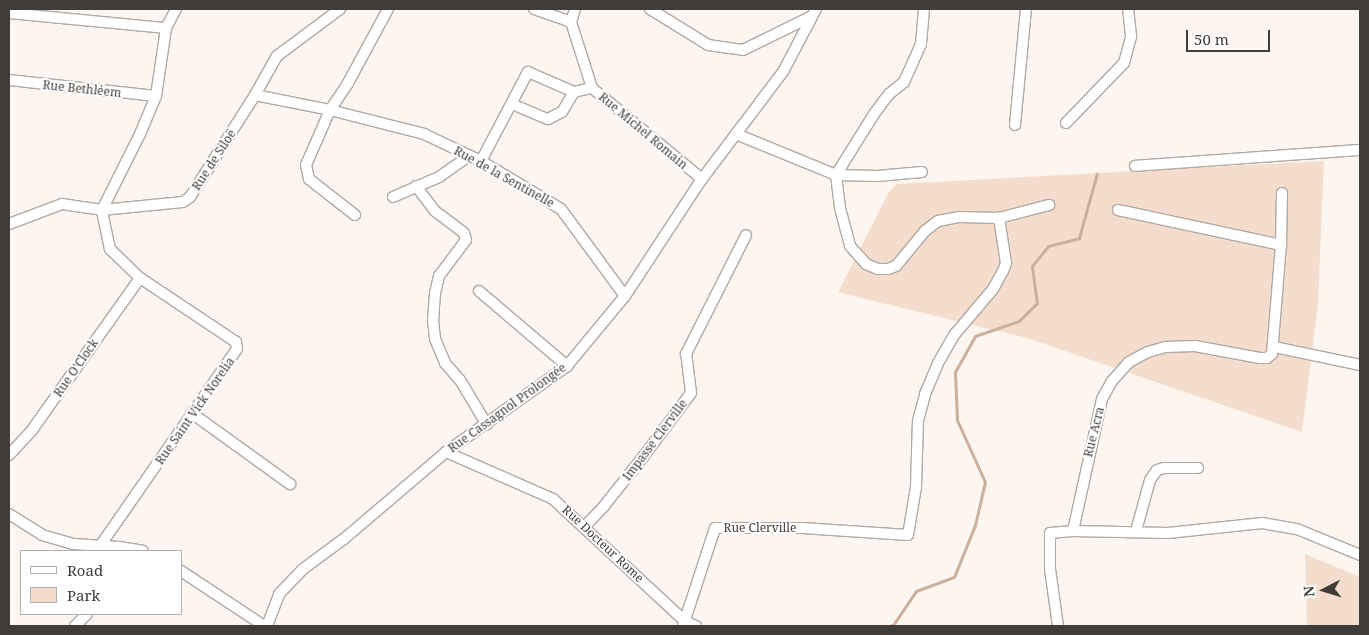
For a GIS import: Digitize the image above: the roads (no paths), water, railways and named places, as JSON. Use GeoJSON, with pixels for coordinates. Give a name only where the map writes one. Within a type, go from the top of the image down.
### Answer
{"type":"FeatureCollection","features":[{"type":"Feature","properties":{"kind":"street"},"geometry":{"type":"LineString","coordinates":[[102,210],[140,134],[156,96],[166,28],[176,9]]}},
{"type":"Feature","properties":{"kind":"street","name":"Rue de Siloë"},"geometry":{"type":"LineString","coordinates":[[9,224],[62,204],[102,210],[183,202],[190,197],[255,95],[277,56],[340,9]]}},
{"type":"Feature","properties":{"kind":"street"},"geometry":{"type":"LineString","coordinates":[[355,215],[308,179],[306,165],[330,110],[348,83],[387,9]]}},
{"type":"Feature","properties":{"kind":"street"},"geometry":{"type":"LineString","coordinates":[[534,9],[571,22],[575,9]]}},
{"type":"Feature","properties":{"kind":"street"},"geometry":{"type":"LineString","coordinates":[[650,9],[708,45],[743,50],[814,12]]}},
{"type":"Feature","properties":{"kind":"street"},"geometry":{"type":"LineString","coordinates":[[924,9],[921,44],[904,82],[889,94],[874,114],[836,175],[840,208],[850,246],[866,264],[878,269],[888,269],[896,266],[925,231],[938,221],[959,217],[999,218],[1049,205]]}},
{"type":"Feature","properties":{"kind":"street"},"geometry":{"type":"LineString","coordinates":[[1015,125],[1026,9]]}},
{"type":"Feature","properties":{"kind":"street"},"geometry":{"type":"LineString","coordinates":[[1066,123],[1124,63],[1129,50],[1131,36],[1128,9]]}},
{"type":"Feature","properties":{"kind":"street","name":"Rue Cassagnol Prolongée"},"geometry":{"type":"LineString","coordinates":[[265,626],[279,594],[303,569],[345,538],[446,452],[567,366],[626,296],[702,179],[784,70],[814,12]]}},
{"type":"Feature","properties":{"kind":"street"},"geometry":{"type":"LineString","coordinates":[[9,13],[166,28]]}},
{"type":"Feature","properties":{"kind":"street","name":"Rue Michel Romain"},"geometry":{"type":"LineString","coordinates":[[571,22],[592,88],[702,179]]}},
{"type":"Feature","properties":{"kind":"street"},"geometry":{"type":"LineString","coordinates":[[482,162],[528,72],[574,92],[592,88]]}},
{"type":"Feature","properties":{"kind":"street","name":"Rue Bethléem"},"geometry":{"type":"LineString","coordinates":[[9,80],[156,96]]}},
{"type":"Feature","properties":{"kind":"street"},"geometry":{"type":"LineString","coordinates":[[512,104],[548,119],[562,112],[574,92]]}},
{"type":"Feature","properties":{"kind":"street","name":"Rue de la Sentinelle"},"geometry":{"type":"LineString","coordinates":[[255,95],[330,110],[424,134],[482,162],[561,209],[626,296]]}},
{"type":"Feature","properties":{"kind":"street"},"geometry":{"type":"LineString","coordinates":[[736,134],[836,175],[877,176],[922,172]]}},
{"type":"Feature","properties":{"kind":"street"},"geometry":{"type":"LineString","coordinates":[[1135,166],[1360,150]]}},
{"type":"Feature","properties":{"kind":"street"},"geometry":{"type":"LineString","coordinates":[[393,197],[439,177],[469,156]]}},
{"type":"Feature","properties":{"kind":"street"},"geometry":{"type":"LineString","coordinates":[[416,186],[435,211],[464,233],[466,240],[439,276],[435,293],[433,320],[435,339],[445,363],[460,380],[487,424]]}},
{"type":"Feature","properties":{"kind":"street"},"geometry":{"type":"LineString","coordinates":[[1282,193],[1281,245],[1274,347],[1360,366]]}},
{"type":"Feature","properties":{"kind":"street","name":"Rue Saint Vick Norelia"},"geometry":{"type":"LineString","coordinates":[[100,546],[236,352],[236,342],[140,278],[110,249],[102,210]]}},
{"type":"Feature","properties":{"kind":"street"},"geometry":{"type":"LineString","coordinates":[[1118,210],[1281,245]]}},
{"type":"Feature","properties":{"kind":"street","name":"Rue Clerville"},"geometry":{"type":"LineString","coordinates":[[688,625],[715,528],[802,528],[908,535],[916,487],[918,421],[925,394],[938,364],[955,334],[993,289],[1003,271],[1006,263],[999,218]]}},
{"type":"Feature","properties":{"kind":"street","name":"Impasse Clerville"},"geometry":{"type":"LineString","coordinates":[[585,526],[638,464],[691,393],[686,354],[746,235]]}},
{"type":"Feature","properties":{"kind":"street","name":"Rue O'Clock"},"geometry":{"type":"LineString","coordinates":[[9,455],[32,430],[140,278]]}},
{"type":"Feature","properties":{"kind":"street"},"geometry":{"type":"LineString","coordinates":[[478,291],[567,366]]}},
{"type":"Feature","properties":{"kind":"street","name":"Rue Acra"},"geometry":{"type":"LineString","coordinates":[[1073,530],[1102,399],[1112,380],[1130,362],[1148,352],[1165,347],[1195,346],[1267,358],[1272,354],[1274,347]]}},
{"type":"Feature","properties":{"kind":"street"},"geometry":{"type":"LineString","coordinates":[[193,414],[290,484]]}},
{"type":"Feature","properties":{"kind":"street","name":"Rue Docteur Rome"},"geometry":{"type":"LineString","coordinates":[[446,452],[553,499],[585,526],[688,625]]}},
{"type":"Feature","properties":{"kind":"street"},"geometry":{"type":"LineString","coordinates":[[1136,531],[1150,480],[1157,470],[1164,468],[1198,468]]}},
{"type":"Feature","properties":{"kind":"street"},"geometry":{"type":"LineString","coordinates":[[9,514],[42,535],[74,544],[134,550]]}},
{"type":"Feature","properties":{"kind":"street"},"geometry":{"type":"LineString","coordinates":[[1058,626],[1050,569],[1050,533],[1073,530],[1168,533],[1262,523],[1297,529],[1360,555]]}},
{"type":"Feature","properties":{"kind":"street"},"geometry":{"type":"LineString","coordinates":[[182,572],[265,626]]}},
{"type":"Feature","properties":{"kind":"street"},"geometry":{"type":"LineString","coordinates":[[75,626],[86,615]]}},
{"type":"Feature","properties":{"kind":"waterway"},"geometry":{"type":"LineString","coordinates":[[889,626],[893,625],[916,591],[954,577],[975,525],[985,482],[957,420],[955,372],[975,336],[1019,321],[1037,303],[1032,266],[1048,246],[1079,238],[1097,173]]}}]}
